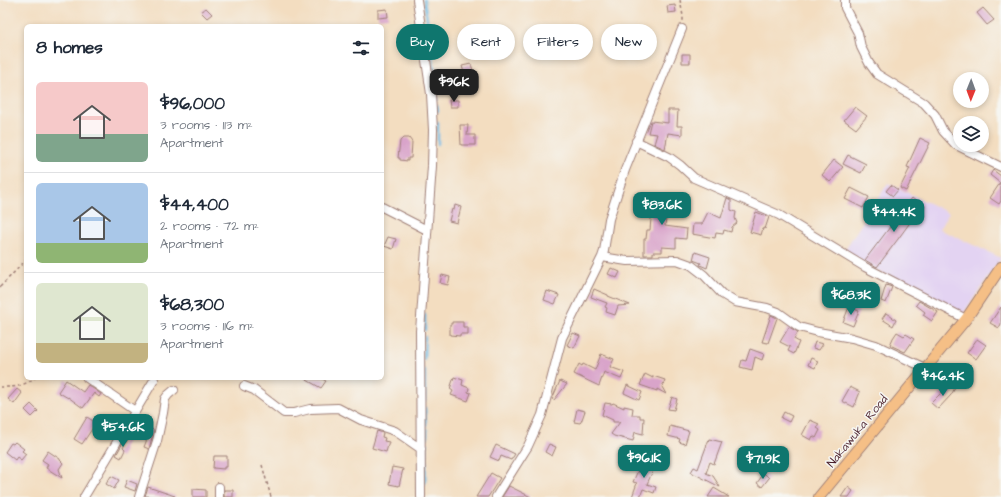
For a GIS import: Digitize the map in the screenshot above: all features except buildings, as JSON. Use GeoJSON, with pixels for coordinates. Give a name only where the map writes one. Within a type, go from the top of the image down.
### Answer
{"type":"FeatureCollection","features":[{"type":"Feature","properties":{"kind":"main road","name":"Nakawuka Road"},"geometry":{"type":"LineString","coordinates":[[819,497],[966,319],[1001,267]]}},
{"type":"Feature","properties":{"kind":"street"},"geometry":{"type":"LineString","coordinates":[[418,0],[431,94],[433,130],[432,166],[420,331],[421,497]]}},
{"type":"Feature","properties":{"kind":"street"},"geometry":{"type":"LineString","coordinates":[[844,0],[845,8],[858,33],[861,47],[869,64],[877,74],[924,103],[935,115],[943,131],[956,145],[1001,167]]}},
{"type":"Feature","properties":{"kind":"street"},"geometry":{"type":"LineString","coordinates":[[496,497],[528,446],[542,415],[562,338],[604,251],[609,219],[636,141],[682,29]]}},
{"type":"Feature","properties":{"kind":"street"},"geometry":{"type":"LineString","coordinates":[[636,141],[669,157],[694,178],[779,215],[865,267],[966,319]]}},
{"type":"Feature","properties":{"kind":"street"},"geometry":{"type":"LineString","coordinates":[[384,208],[427,230]]}},
{"type":"Feature","properties":{"kind":"street"},"geometry":{"type":"LineString","coordinates":[[602,256],[627,261],[677,260],[691,265],[704,275],[722,294],[734,302],[767,308],[778,312],[799,327],[852,338],[876,346],[925,368]]}},
{"type":"Feature","properties":{"kind":"street"},"geometry":{"type":"LineString","coordinates":[[90,380],[135,411]]}},
{"type":"Feature","properties":{"kind":"street"},"geometry":{"type":"LineString","coordinates":[[84,497],[154,380]]}},
{"type":"Feature","properties":{"kind":"street"},"geometry":{"type":"LineString","coordinates":[[244,386],[254,390],[284,413],[294,413],[310,409],[338,408],[361,420],[395,431],[421,449]]}},
{"type":"Feature","properties":{"kind":"street"},"geometry":{"type":"LineString","coordinates":[[139,497],[157,442],[164,400],[168,394],[174,390]]}},
{"type":"Feature","properties":{"kind":"street"},"geometry":{"type":"LineString","coordinates":[[219,487],[219,497]]}},
{"type":"Feature","properties":{"kind":"path"},"geometry":{"type":"LineString","coordinates":[[680,0],[683,16],[682,29]]}},
{"type":"Feature","properties":{"kind":"path"},"geometry":{"type":"LineString","coordinates":[[0,286],[24,262]]}},
{"type":"Feature","properties":{"kind":"path"},"geometry":{"type":"LineString","coordinates":[[0,387],[17,387],[32,380]]}},
{"type":"Feature","properties":{"kind":"path"},"geometry":{"type":"LineString","coordinates":[[262,465],[271,497]]}},
{"type":"Feature","properties":{"kind":"shaded area"},"geometry":{"type":"Polygon","coordinates":[[[888,183],[949,213],[939,229],[1001,258],[963,314],[873,268],[844,251],[888,183]]]}},
{"type":"Feature","properties":{"kind":"waterway"},"geometry":{"type":"LineString","coordinates":[[424,0],[433,57],[437,100]]}},
{"type":"Feature","properties":{"kind":"waterway"},"geometry":{"type":"LineString","coordinates":[[437,106],[438,111]]}},
{"type":"Feature","properties":{"kind":"waterway"},"geometry":{"type":"LineString","coordinates":[[438,122],[438,144]]}},
{"type":"Feature","properties":{"kind":"waterway"},"geometry":{"type":"LineString","coordinates":[[425,315],[425,330]]}},
{"type":"Feature","properties":{"kind":"waterway"},"geometry":{"type":"LineString","coordinates":[[424,359],[425,337]]}},
{"type":"Feature","properties":{"kind":"waterway"},"geometry":{"type":"LineString","coordinates":[[425,370],[425,401]]}},
{"type":"Feature","properties":{"kind":"waterway"},"geometry":{"type":"LineString","coordinates":[[425,408],[426,425]]}},
{"type":"Feature","properties":{"kind":"waterway"},"geometry":{"type":"LineString","coordinates":[[427,429],[427,438]]}},
{"type":"Feature","properties":{"kind":"waterway"},"geometry":{"type":"LineString","coordinates":[[425,483],[427,444]]}}]}
